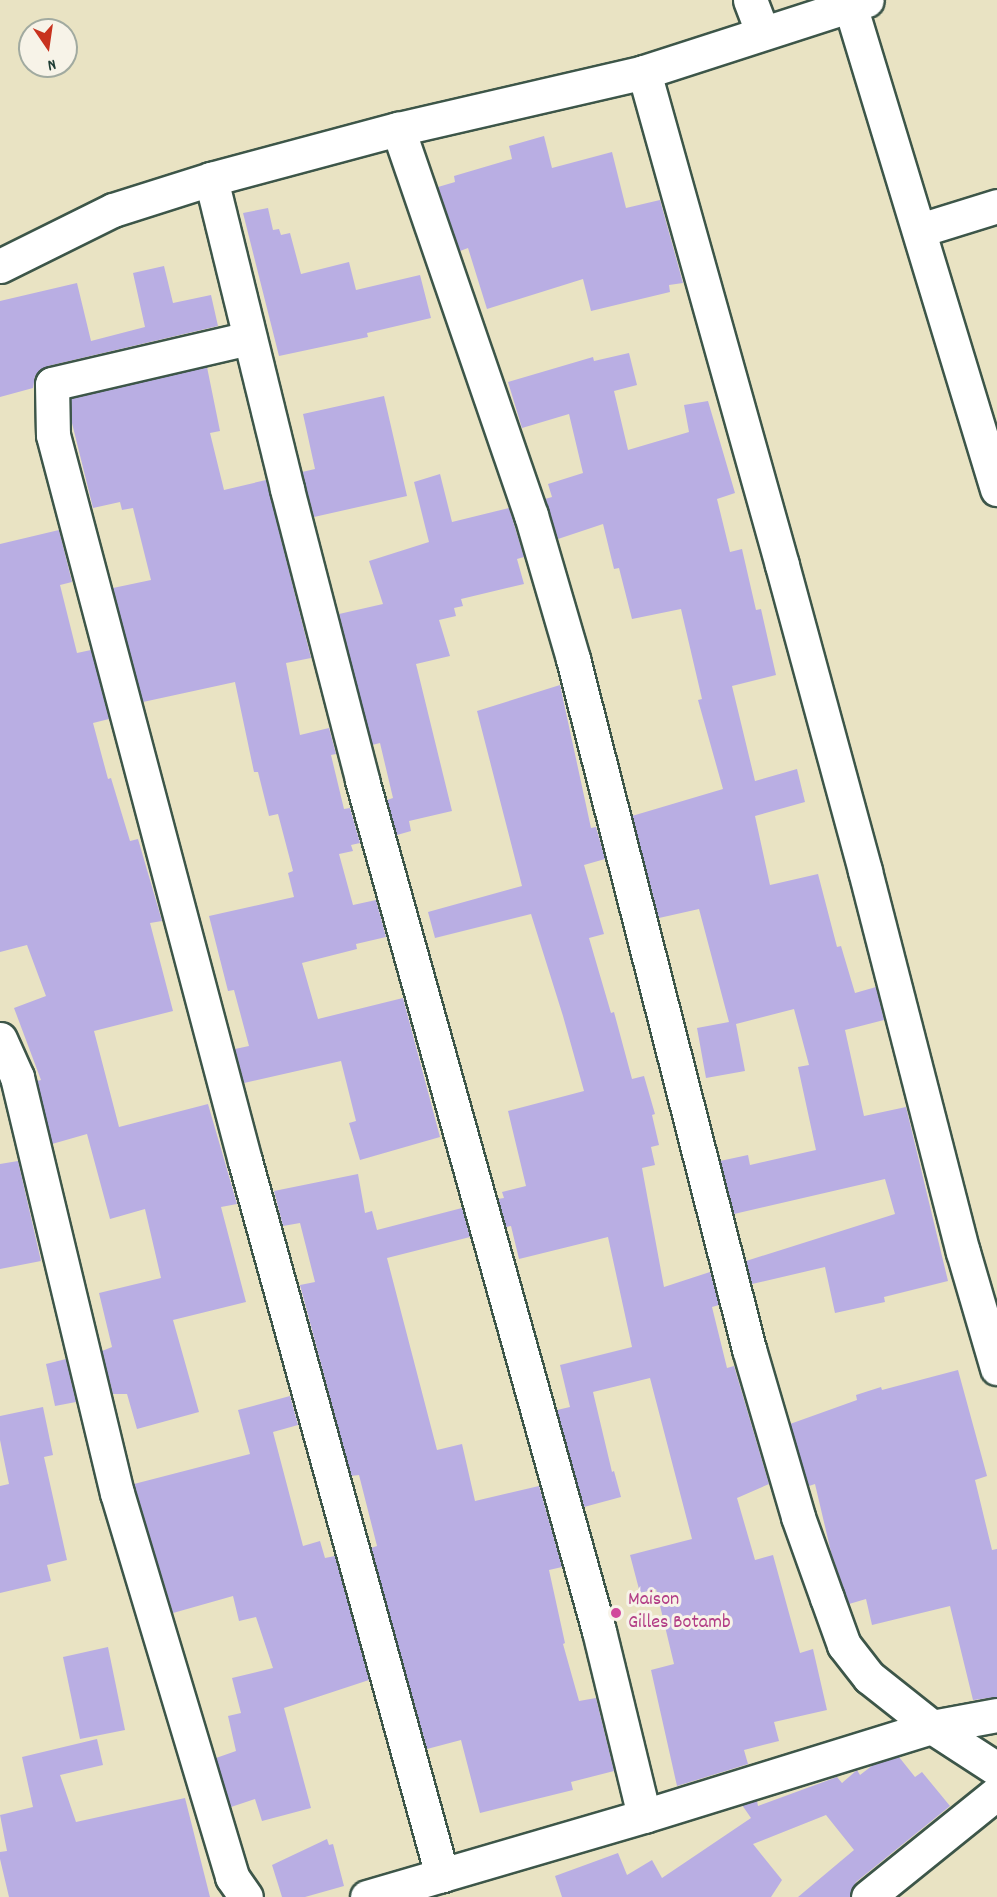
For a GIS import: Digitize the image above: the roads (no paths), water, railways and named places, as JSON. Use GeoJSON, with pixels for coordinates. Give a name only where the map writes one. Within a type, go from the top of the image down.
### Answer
{"type":"FeatureCollection","features":[{"type":"Feature","properties":{"kind":"street"},"geometry":{"type":"LineString","coordinates":[[750,0],[762,32]]}},
{"type":"Feature","properties":{"kind":"street"},"geometry":{"type":"LineString","coordinates":[[0,266],[113,210],[211,179],[398,129],[644,72],[762,32],[858,3],[920,230],[997,489]]}},
{"type":"Feature","properties":{"kind":"street"},"geometry":{"type":"LineString","coordinates":[[644,72],[791,599],[963,1252],[997,1368]]}},
{"type":"Feature","properties":{"kind":"street"},"geometry":{"type":"LineString","coordinates":[[398,129],[531,514],[573,659],[688,1120],[749,1349],[798,1517],[844,1645],[868,1677],[932,1727],[997,1769]]}},
{"type":"Feature","properties":{"kind":"street"},"geometry":{"type":"LineString","coordinates":[[211,179],[249,338],[362,780],[599,1631],[644,1816]]}},
{"type":"Feature","properties":{"kind":"street"},"geometry":{"type":"LineString","coordinates":[[920,230],[997,206]]}},
{"type":"Feature","properties":{"kind":"street"},"geometry":{"type":"LineString","coordinates":[[249,338],[52,384],[53,435],[244,1161],[442,1875]]}},
{"type":"Feature","properties":{"kind":"street"},"geometry":{"type":"LineString","coordinates":[[0,1039],[17,1077],[117,1493],[232,1890]]}},
{"type":"Feature","properties":{"kind":"street"},"geometry":{"type":"LineString","coordinates":[[367,1897],[644,1816],[932,1727],[997,1715]]}},
{"type":"Feature","properties":{"kind":"street"},"geometry":{"type":"LineString","coordinates":[[868,1897],[997,1793]]}},
{"type":"Feature","properties":{"kind":"place","name":"Maison Gilles Botamb"},"geometry":{"type":"Point","coordinates":[616,1613]}}]}
